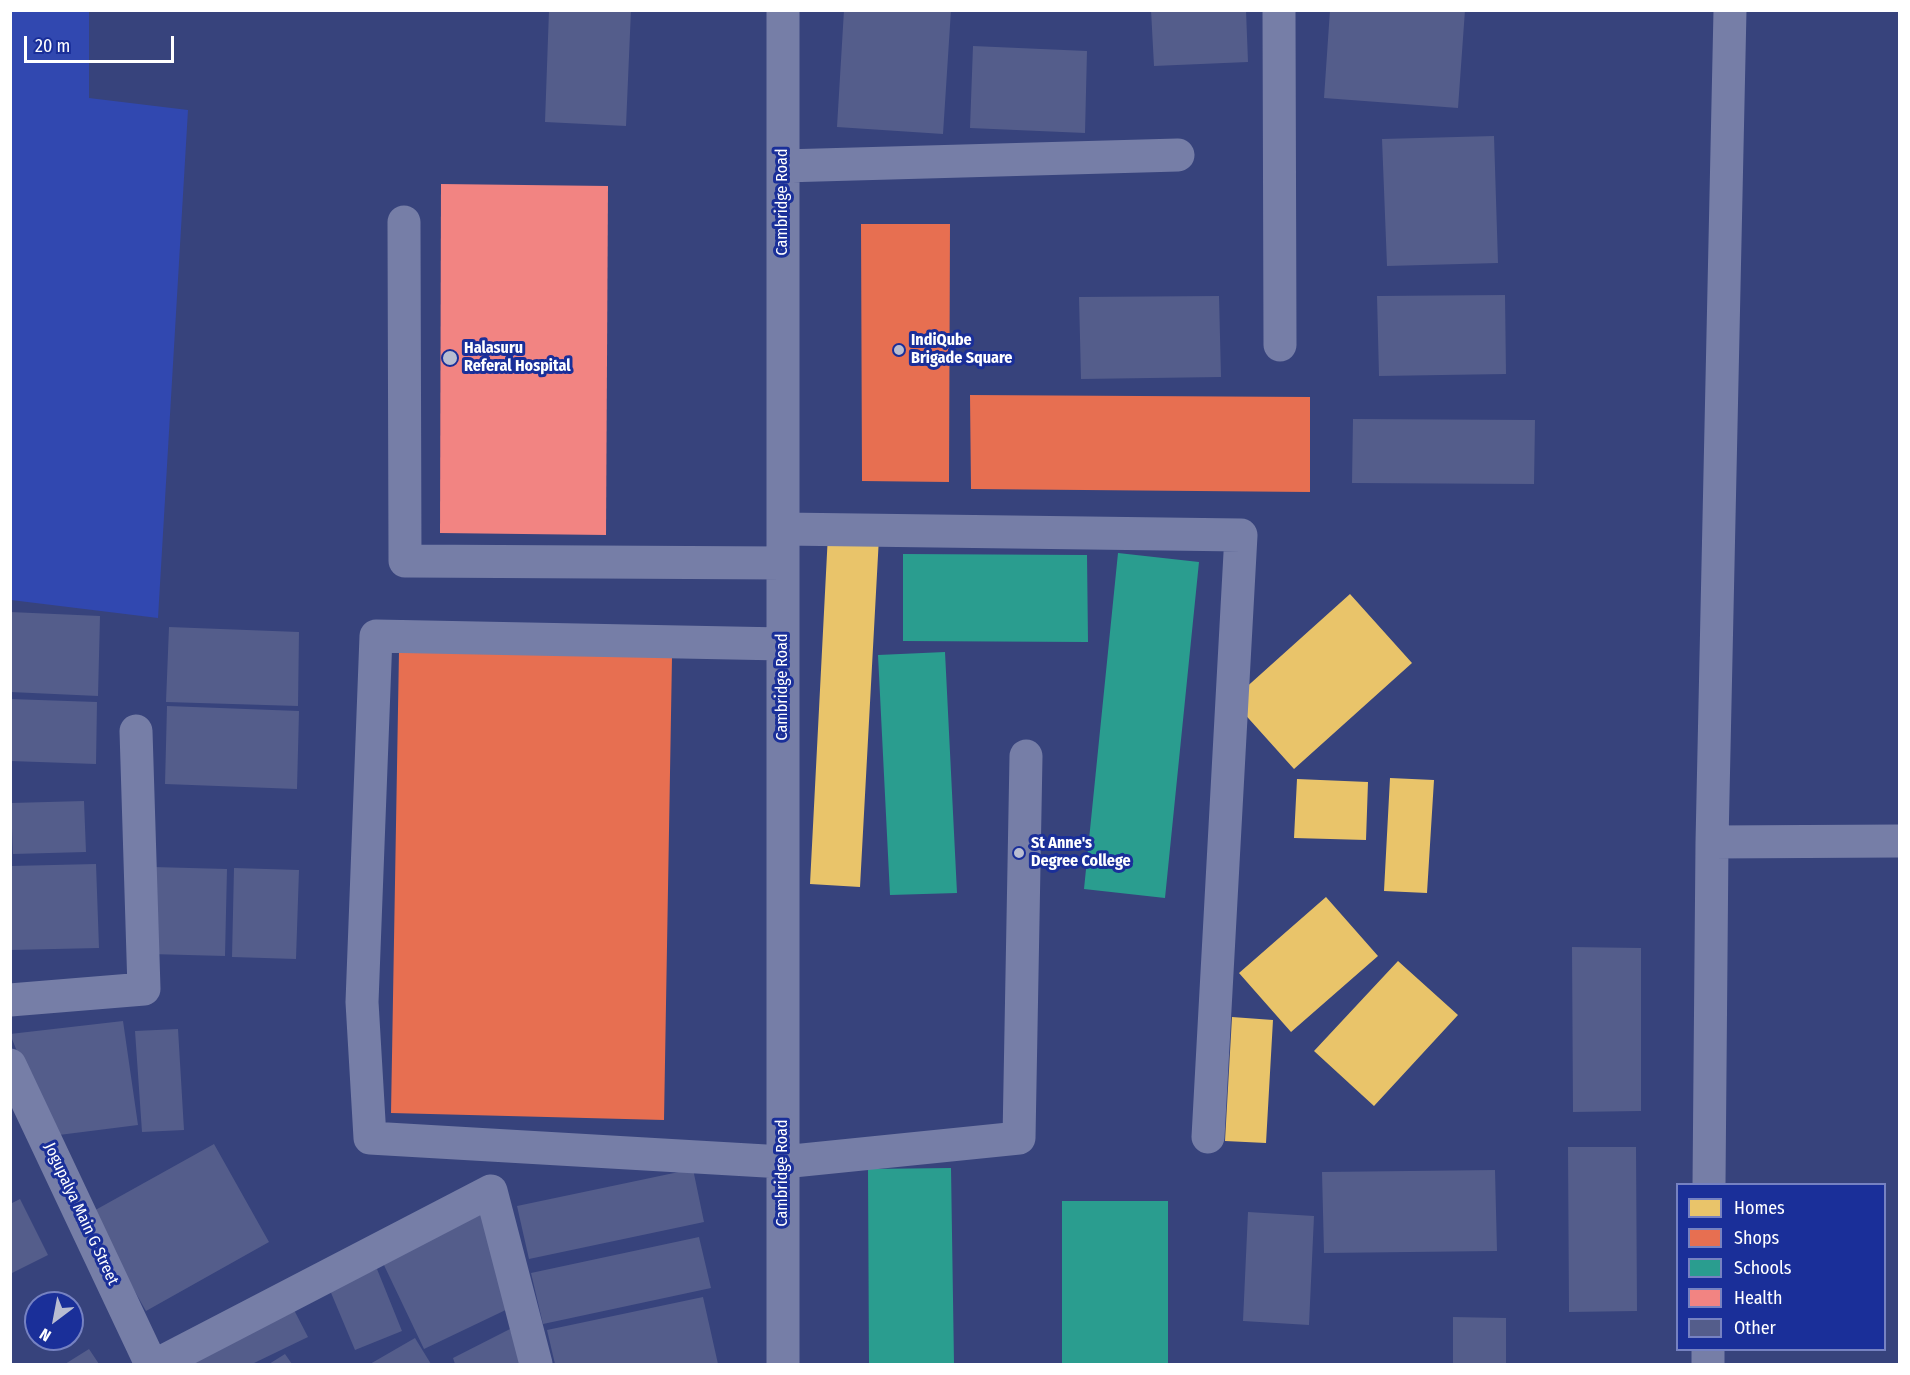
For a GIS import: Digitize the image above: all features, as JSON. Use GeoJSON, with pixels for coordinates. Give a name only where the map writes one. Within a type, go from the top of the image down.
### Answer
{"type":"FeatureCollection","features":[{"type":"Feature","properties":{"kind":"street","name":"Cambridge Road"},"geometry":{"type":"LineString","coordinates":[[783,10],[783,1365]]}},
{"type":"Feature","properties":{"kind":"street"},"geometry":{"type":"LineString","coordinates":[[1279,10],[1280,345]]}},
{"type":"Feature","properties":{"kind":"street"},"geometry":{"type":"LineString","coordinates":[[1709,1183],[1712,842],[1730,10]]}},
{"type":"Feature","properties":{"kind":"street"},"geometry":{"type":"LineString","coordinates":[[783,166],[1178,155]]}},
{"type":"Feature","properties":{"kind":"street"},"geometry":{"type":"LineString","coordinates":[[404,222],[405,561],[783,563]]}},
{"type":"Feature","properties":{"kind":"street"},"geometry":{"type":"LineString","coordinates":[[783,530],[1241,535],[1208,1137]]}},
{"type":"Feature","properties":{"kind":"street"},"geometry":{"type":"LineString","coordinates":[[783,644],[376,636],[362,1002],[370,1138],[783,1162],[1018,1138],[1026,756]]}},
{"type":"Feature","properties":{"kind":"street"},"geometry":{"type":"LineString","coordinates":[[10,1000],[144,989],[136,731]]}},
{"type":"Feature","properties":{"kind":"street"},"geometry":{"type":"LineString","coordinates":[[1712,842],[1899,841]]}},
{"type":"Feature","properties":{"kind":"street","name":"Jogupalya Main G Street"},"geometry":{"type":"LineString","coordinates":[[10,1065],[151,1365]]}},
{"type":"Feature","properties":{"kind":"street"},"geometry":{"type":"LineString","coordinates":[[158,1365],[491,1191],[536,1365]]}},
{"type":"Feature","properties":{"kind":"shaded area"},"geometry":{"type":"Polygon","coordinates":[[[11,10],[89,11],[89,98],[188,110],[158,618],[11,600],[11,10]]]}},
{"type":"Feature","properties":{"kind":"building: Homes"},"geometry":{"type":"Polygon","coordinates":[[[828,534],[879,537],[860,887],[810,884],[828,534]]]}},
{"type":"Feature","properties":{"kind":"building: Homes"},"geometry":{"type":"Polygon","coordinates":[[[1350,594],[1412,663],[1294,769],[1232,700],[1350,594]]]}},
{"type":"Feature","properties":{"kind":"building: Homes"},"geometry":{"type":"Polygon","coordinates":[[[1390,778],[1434,780],[1427,893],[1384,891],[1390,778]]]}},
{"type":"Feature","properties":{"kind":"building: Homes"},"geometry":{"type":"Polygon","coordinates":[[[1297,779],[1368,782],[1366,840],[1294,838],[1297,779]]]}},
{"type":"Feature","properties":{"kind":"building: Homes"},"geometry":{"type":"Polygon","coordinates":[[[1326,897],[1378,956],[1291,1032],[1239,973],[1326,897]]]}},
{"type":"Feature","properties":{"kind":"building: Homes"},"geometry":{"type":"Polygon","coordinates":[[[1398,961],[1458,1015],[1374,1106],[1314,1051],[1398,961]]]}},
{"type":"Feature","properties":{"kind":"building: Homes"},"geometry":{"type":"Polygon","coordinates":[[[1232,1017],[1273,1020],[1266,1143],[1225,1141],[1232,1017]]]}},
{"type":"Feature","properties":{"kind":"building: Shops"},"geometry":{"type":"Polygon","coordinates":[[[861,224],[950,224],[949,482],[862,481],[861,224]]]}},
{"type":"Feature","properties":{"kind":"building: Shops"},"geometry":{"type":"Polygon","coordinates":[[[970,395],[1310,397],[1310,492],[971,489],[970,395]]]}},
{"type":"Feature","properties":{"kind":"building: Shops"},"geometry":{"type":"Polygon","coordinates":[[[399,651],[672,657],[664,1120],[391,1113],[399,651]]]}},
{"type":"Feature","properties":{"kind":"building: Schools"},"geometry":{"type":"Polygon","coordinates":[[[1118,553],[1199,562],[1165,898],[1084,889],[1118,553]]]}},
{"type":"Feature","properties":{"kind":"building: Schools"},"geometry":{"type":"Polygon","coordinates":[[[903,554],[1087,555],[1088,642],[903,641],[903,554]]]}},
{"type":"Feature","properties":{"kind":"building: Schools"},"geometry":{"type":"Polygon","coordinates":[[[945,652],[957,893],[890,895],[878,655],[945,652]]]}},
{"type":"Feature","properties":{"kind":"building: Schools"},"geometry":{"type":"Polygon","coordinates":[[[951,1168],[954,1364],[869,1364],[868,1169],[951,1168]]]}},
{"type":"Feature","properties":{"kind":"building: Schools"},"geometry":{"type":"Polygon","coordinates":[[[1062,1201],[1168,1201],[1168,1364],[1062,1364],[1062,1201]]]}},
{"type":"Feature","properties":{"kind":"building: Health"},"geometry":{"type":"Polygon","coordinates":[[[441,184],[608,186],[606,535],[440,533],[441,184]]]}},
{"type":"Feature","properties":{"kind":"building: Other"},"geometry":{"type":"Polygon","coordinates":[[[549,10],[631,10],[626,126],[545,122],[549,10]]]}},
{"type":"Feature","properties":{"kind":"building: Other"},"geometry":{"type":"Polygon","coordinates":[[[844,10],[951,10],[943,134],[837,127],[844,10]]]}},
{"type":"Feature","properties":{"kind":"building: Other"},"geometry":{"type":"Polygon","coordinates":[[[1151,10],[1246,10],[1248,62],[1154,66],[1151,10]]]}},
{"type":"Feature","properties":{"kind":"building: Other"},"geometry":{"type":"Polygon","coordinates":[[[1330,10],[1465,10],[1458,108],[1324,98],[1330,10]]]}},
{"type":"Feature","properties":{"kind":"building: Other"},"geometry":{"type":"Polygon","coordinates":[[[973,46],[1087,51],[1085,133],[970,128],[973,46]]]}},
{"type":"Feature","properties":{"kind":"building: Other"},"geometry":{"type":"Polygon","coordinates":[[[1494,136],[1498,263],[1387,266],[1382,139],[1494,136]]]}},
{"type":"Feature","properties":{"kind":"building: Other"},"geometry":{"type":"Polygon","coordinates":[[[1505,295],[1506,374],[1379,376],[1377,296],[1505,295]]]}},
{"type":"Feature","properties":{"kind":"building: Other"},"geometry":{"type":"Polygon","coordinates":[[[1219,296],[1221,377],[1081,379],[1079,297],[1219,296]]]}},
{"type":"Feature","properties":{"kind":"building: Other"},"geometry":{"type":"Polygon","coordinates":[[[1353,419],[1535,420],[1534,484],[1352,483],[1353,419]]]}},
{"type":"Feature","properties":{"kind":"building: Other"},"geometry":{"type":"Polygon","coordinates":[[[10,612],[100,616],[98,696],[10,692],[10,612]]]}},
{"type":"Feature","properties":{"kind":"building: Other"},"geometry":{"type":"Polygon","coordinates":[[[169,627],[299,632],[298,706],[166,702],[169,627]]]}},
{"type":"Feature","properties":{"kind":"building: Other"},"geometry":{"type":"Polygon","coordinates":[[[10,699],[97,702],[96,764],[10,761],[10,699]]]}},
{"type":"Feature","properties":{"kind":"building: Other"},"geometry":{"type":"Polygon","coordinates":[[[167,706],[299,711],[297,789],[165,784],[167,706]]]}},
{"type":"Feature","properties":{"kind":"building: Other"},"geometry":{"type":"Polygon","coordinates":[[[84,801],[86,852],[13,854],[11,803],[84,801]]]}},
{"type":"Feature","properties":{"kind":"building: Other"},"geometry":{"type":"Polygon","coordinates":[[[96,864],[99,948],[10,950],[10,866],[96,864]]]}},
{"type":"Feature","properties":{"kind":"building: Other"},"geometry":{"type":"Polygon","coordinates":[[[153,867],[227,869],[225,956],[150,954],[153,867]]]}},
{"type":"Feature","properties":{"kind":"building: Other"},"geometry":{"type":"Polygon","coordinates":[[[234,868],[299,870],[296,959],[232,957],[234,868]]]}},
{"type":"Feature","properties":{"kind":"building: Other"},"geometry":{"type":"Polygon","coordinates":[[[1572,947],[1641,948],[1641,1111],[1573,1112],[1572,947]]]}},
{"type":"Feature","properties":{"kind":"building: Other"},"geometry":{"type":"Polygon","coordinates":[[[123,1021],[138,1125],[51,1136],[10,1034],[123,1021]]]}},
{"type":"Feature","properties":{"kind":"building: Other"},"geometry":{"type":"Polygon","coordinates":[[[178,1029],[184,1130],[142,1132],[135,1031],[178,1029]]]}},
{"type":"Feature","properties":{"kind":"building: Other"},"geometry":{"type":"Polygon","coordinates":[[[214,1144],[269,1242],[146,1311],[90,1213],[214,1144]]]}},
{"type":"Feature","properties":{"kind":"building: Other"},"geometry":{"type":"Polygon","coordinates":[[[1568,1147],[1636,1147],[1637,1311],[1569,1312],[1568,1147]]]}},
{"type":"Feature","properties":{"kind":"building: Other"},"geometry":{"type":"Polygon","coordinates":[[[693,1169],[704,1222],[529,1259],[517,1206],[693,1169]]]}},
{"type":"Feature","properties":{"kind":"building: Other"},"geometry":{"type":"Polygon","coordinates":[[[1495,1170],[1497,1251],[1324,1253],[1322,1172],[1495,1170]]]}},
{"type":"Feature","properties":{"kind":"building: Other"},"geometry":{"type":"Polygon","coordinates":[[[20,1199],[48,1255],[10,1274],[10,1204],[20,1199]]]}},
{"type":"Feature","properties":{"kind":"building: Other"},"geometry":{"type":"Polygon","coordinates":[[[487,1210],[514,1306],[424,1349],[382,1261],[487,1210]]]}},
{"type":"Feature","properties":{"kind":"building: Other"},"geometry":{"type":"Polygon","coordinates":[[[1248,1212],[1314,1216],[1309,1325],[1243,1321],[1248,1212]]]}},
{"type":"Feature","properties":{"kind":"building: Other"},"geometry":{"type":"Polygon","coordinates":[[[699,1237],[711,1288],[543,1324],[531,1273],[699,1237]]]}},
{"type":"Feature","properties":{"kind":"building: Other"},"geometry":{"type":"Polygon","coordinates":[[[377,1269],[402,1331],[355,1350],[329,1288],[377,1269]]]}},
{"type":"Feature","properties":{"kind":"building: Other"},"geometry":{"type":"Polygon","coordinates":[[[703,1297],[718,1364],[555,1364],[547,1330],[703,1297]]]}},
{"type":"Feature","properties":{"kind":"building: Other"},"geometry":{"type":"Polygon","coordinates":[[[293,1308],[308,1337],[252,1364],[180,1364],[293,1308]]]}},
{"type":"Feature","properties":{"kind":"building: Other"},"geometry":{"type":"Polygon","coordinates":[[[1453,1317],[1506,1318],[1506,1364],[1453,1364],[1453,1317]]]}},
{"type":"Feature","properties":{"kind":"building: Other"},"geometry":{"type":"Polygon","coordinates":[[[510,1329],[522,1364],[455,1364],[453,1358],[510,1329]]]}},
{"type":"Feature","properties":{"kind":"building: Other"},"geometry":{"type":"Polygon","coordinates":[[[415,1338],[431,1364],[370,1364],[415,1338]]]}},
{"type":"Feature","properties":{"kind":"building: Other"},"geometry":{"type":"Polygon","coordinates":[[[89,1349],[99,1364],[65,1364],[89,1349]]]}},
{"type":"Feature","properties":{"kind":"building: Other"},"geometry":{"type":"Polygon","coordinates":[[[285,1354],[292,1364],[269,1364],[285,1354]]]}},
{"type":"Feature","properties":{"kind":"place","name":"IndiQube Brigade Square"},"geometry":{"type":"Point","coordinates":[899,350]}},
{"type":"Feature","properties":{"kind":"place","name":"Halasuru Referal Hospital"},"geometry":{"type":"Point","coordinates":[450,358]}},
{"type":"Feature","properties":{"kind":"place","name":"St Anne's Degree College"},"geometry":{"type":"Point","coordinates":[1019,853]}}]}
